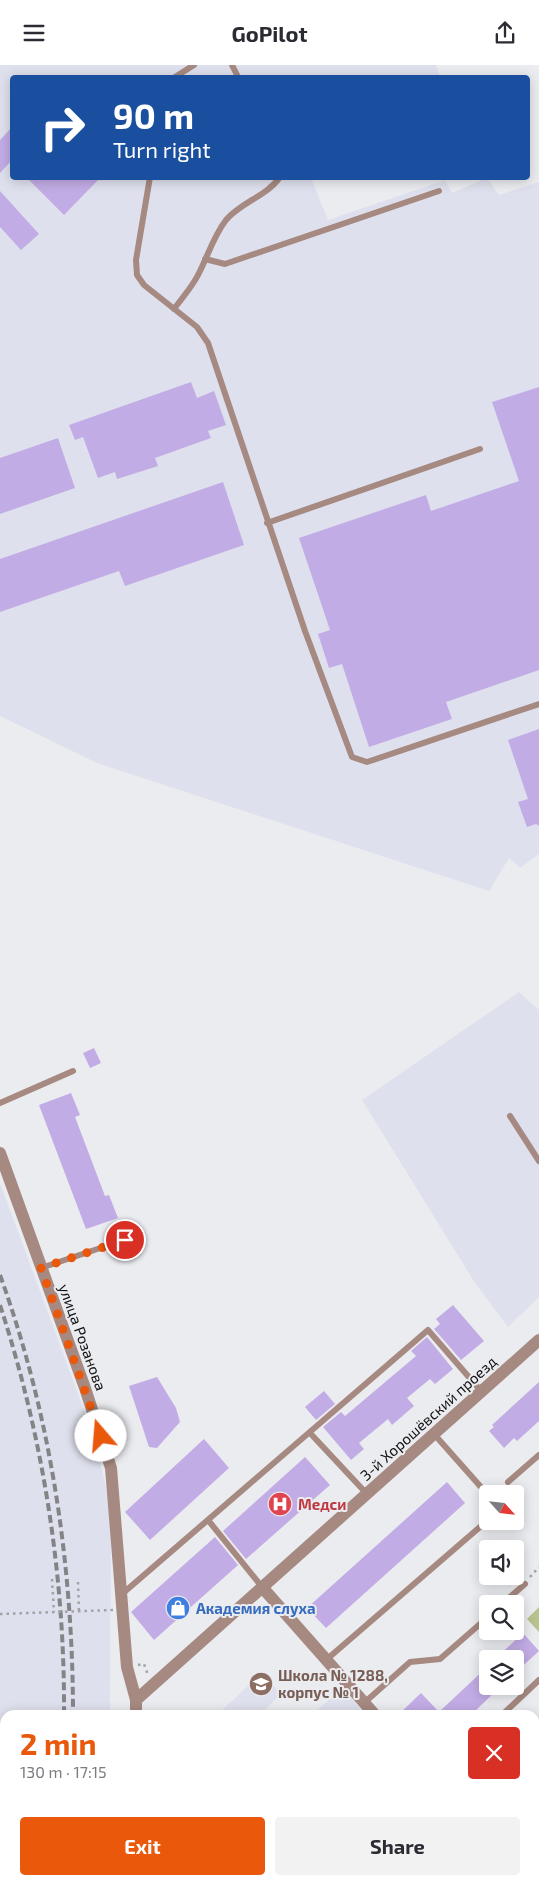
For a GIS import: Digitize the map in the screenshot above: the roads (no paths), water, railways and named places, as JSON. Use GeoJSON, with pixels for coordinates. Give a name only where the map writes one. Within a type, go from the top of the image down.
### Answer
{"type":"FeatureCollection","features":[{"type":"Feature","properties":{"kind":"street","name":"улица Розанова"},"geometry":{"type":"LineString","coordinates":[[0,1153],[85,1388],[111,1467],[127,1667],[136,1699],[136,1710]]}},
{"type":"Feature","properties":{"kind":"street","name":"3-й Хорошёвский проезд"},"geometry":{"type":"LineString","coordinates":[[136,1699],[539,1340]]}},
{"type":"Feature","properties":{"kind":"street"},"geometry":{"type":"LineString","coordinates":[[262,1587],[370,1710]]}},
{"type":"Feature","properties":{"kind":"lane"},"geometry":{"type":"LineString","coordinates":[[178,75],[194,65]]}},
{"type":"Feature","properties":{"kind":"lane"},"geometry":{"type":"LineString","coordinates":[[150,180],[135,268],[140,281],[197,327],[208,343],[267,523],[352,757],[367,762],[539,704]]}},
{"type":"Feature","properties":{"kind":"lane"},"geometry":{"type":"LineString","coordinates":[[174,309],[192,285],[214,237],[236,209],[273,186],[278,180]]}},
{"type":"Feature","properties":{"kind":"lane"},"geometry":{"type":"LineString","coordinates":[[205,259],[219,263],[231,262],[439,191]]}},
{"type":"Feature","properties":{"kind":"lane"},"geometry":{"type":"LineString","coordinates":[[267,523],[480,449]]}},
{"type":"Feature","properties":{"kind":"lane"},"geometry":{"type":"LineString","coordinates":[[0,1103],[73,1071]]}},
{"type":"Feature","properties":{"kind":"lane"},"geometry":{"type":"LineString","coordinates":[[510,1115],[539,1161]]}},
{"type":"Feature","properties":{"kind":"lane"},"geometry":{"type":"LineString","coordinates":[[41,1268],[142,1235]]}},
{"type":"Feature","properties":{"kind":"lane"},"geometry":{"type":"LineString","coordinates":[[121,1594],[310,1433],[428,1329],[481,1391]]}},
{"type":"Feature","properties":{"kind":"lane"},"geometry":{"type":"LineString","coordinates":[[310,1433],[367,1494]]}},
{"type":"Feature","properties":{"kind":"lane"},"geometry":{"type":"LineString","coordinates":[[434,1433],[479,1485]]}},
{"type":"Feature","properties":{"kind":"lane"},"geometry":{"type":"LineString","coordinates":[[508,1483],[539,1455]]}},
{"type":"Feature","properties":{"kind":"lane"},"geometry":{"type":"LineString","coordinates":[[208,1520],[262,1587]]}},
{"type":"Feature","properties":{"kind":"lane"},"geometry":{"type":"LineString","coordinates":[[326,1660],[479,1528]]}},
{"type":"Feature","properties":{"kind":"lane"},"geometry":{"type":"LineString","coordinates":[[512,1595],[525,1584]]}},
{"type":"Feature","properties":{"kind":"lane"},"geometry":{"type":"LineString","coordinates":[[364,1703],[410,1662],[440,1659],[479,1625]]}},
{"type":"Feature","properties":{"kind":"lane"},"geometry":{"type":"LineString","coordinates":[[507,1710],[539,1679]]}},
{"type":"Feature","properties":{"kind":"railway"},"geometry":{"type":"LineString","coordinates":[[0,1275],[18,1328],[33,1382],[56,1492],[69,1603],[73,1710]]}},
{"type":"Feature","properties":{"kind":"railway"},"geometry":{"type":"LineString","coordinates":[[0,1305],[28,1405],[48,1507],[56,1559],[63,1663],[64,1710]]}},
{"type":"Feature","properties":{"kind":"place","name":"Медси"},"geometry":{"type":"Point","coordinates":[280,1504]}},
{"type":"Feature","properties":{"kind":"place","name":"Академия слуха"},"geometry":{"type":"Point","coordinates":[178,1608]}},
{"type":"Feature","properties":{"kind":"place","name":"Школа № 1288, корпус № 1"},"geometry":{"type":"Point","coordinates":[261,1684]}}]}
